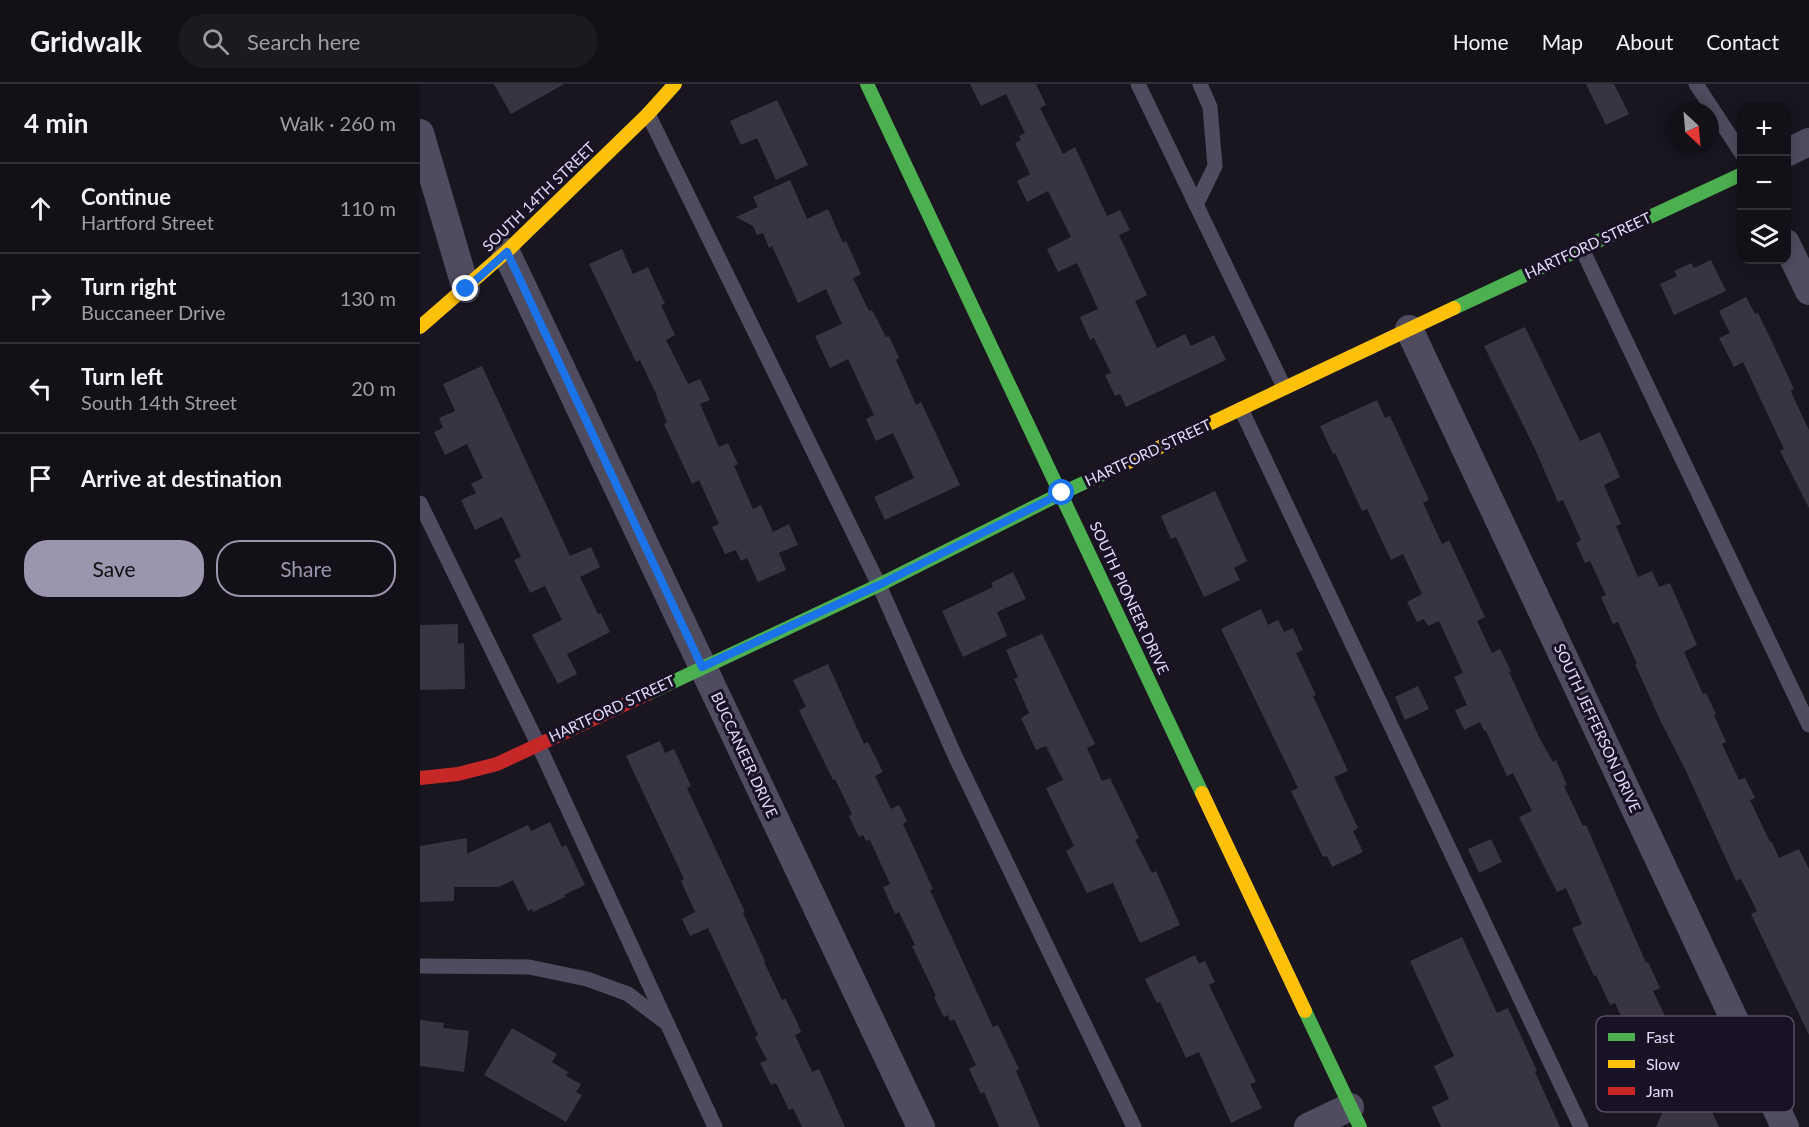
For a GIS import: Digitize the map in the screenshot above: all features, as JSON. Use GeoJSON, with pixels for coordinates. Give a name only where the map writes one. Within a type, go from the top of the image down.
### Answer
{"type":"FeatureCollection","features":[{"type":"Feature","properties":{"kind":"street","name":"SOUTH 14TH STREET"},"geometry":{"type":"LineString","coordinates":[[420,327],[507,252],[648,114],[675,84]]}},
{"type":"Feature","properties":{"kind":"street","name":"SOUTH PIONEER DRIVE"},"geometry":{"type":"LineString","coordinates":[[867,84],[1355,1117]]}},
{"type":"Feature","properties":{"kind":"street"},"geometry":{"type":"LineString","coordinates":[[420,134],[466,289]]}},
{"type":"Feature","properties":{"kind":"street"},"geometry":{"type":"LineString","coordinates":[[1791,151],[1809,142]]}},
{"type":"Feature","properties":{"kind":"street","name":"HARTFORD STREET"},"geometry":{"type":"LineString","coordinates":[[420,778],[458,774],[497,764],[879,585],[1062,493],[1241,410],[1284,387],[1737,176]]}},
{"type":"Feature","properties":{"kind":"street","name":"BUCCANEER DRIVE"},"geometry":{"type":"LineString","coordinates":[[507,252],[921,1127]]}},
{"type":"Feature","properties":{"kind":"street"},"geometry":{"type":"LineString","coordinates":[[1791,253],[1809,291]]}},
{"type":"Feature","properties":{"kind":"street","name":"SOUTH JEFFERSON DRIVE"},"geometry":{"type":"LineString","coordinates":[[1409,329],[1733,1016]]}},
{"type":"Feature","properties":{"kind":"street","name":"SOUTH JEFFERSON DRIVE"},"geometry":{"type":"LineString","coordinates":[[1778,1112],[1785,1127]]}},
{"type":"Feature","properties":{"kind":"street"},"geometry":{"type":"LineString","coordinates":[[1308,1127],[1355,1117]]}},
{"type":"Feature","properties":{"kind":"lane"},"geometry":{"type":"LineString","coordinates":[[652,84],[660,101]]}},
{"type":"Feature","properties":{"kind":"lane"},"geometry":{"type":"LineString","coordinates":[[1196,205],[1215,166],[1209,107],[1200,84]]}},
{"type":"Feature","properties":{"kind":"lane"},"geometry":{"type":"LineString","coordinates":[[1698,84],[1737,146]]}},
{"type":"Feature","properties":{"kind":"lane"},"geometry":{"type":"LineString","coordinates":[[1144,86],[1196,205],[1284,387]]}},
{"type":"Feature","properties":{"kind":"lane"},"geometry":{"type":"LineString","coordinates":[[648,114],[879,585],[956,758],[1134,1127]]}},
{"type":"Feature","properties":{"kind":"lane"},"geometry":{"type":"LineString","coordinates":[[1582,249],[1809,725]]}},
{"type":"Feature","properties":{"kind":"lane"},"geometry":{"type":"LineString","coordinates":[[1241,410],[1581,1127]]}},
{"type":"Feature","properties":{"kind":"lane"},"geometry":{"type":"LineString","coordinates":[[420,503],[538,744],[715,1127]]}},
{"type":"Feature","properties":{"kind":"lane"},"geometry":{"type":"LineString","coordinates":[[420,966],[529,967],[587,979],[628,994],[666,1023]]}},
{"type":"Feature","properties":{"kind":"building"},"geometry":{"type":"Polygon","coordinates":[[[494,84],[564,84],[511,114],[494,84]]]}},
{"type":"Feature","properties":{"kind":"building"},"geometry":{"type":"Polygon","coordinates":[[[970,84],[1036,84],[1046,105],[1040,108],[1063,154],[1075,147],[1107,216],[1120,210],[1130,230],[1119,235],[1147,295],[1135,301],[1157,348],[1185,334],[1191,346],[1214,335],[1226,360],[1126,407],[1120,394],[1115,396],[1105,375],[1111,373],[1094,338],[1090,340],[1080,317],[1098,309],[1077,263],[1058,272],[1047,249],[1071,237],[1048,191],[1027,202],[1017,181],[1030,174],[1015,143],[1021,140],[1019,136],[1025,133],[1006,94],[981,106],[970,84]]]}},
{"type":"Feature","properties":{"kind":"building"},"geometry":{"type":"Polygon","coordinates":[[[1586,84],[1614,84],[1629,114],[1606,125],[1586,84]]]}},
{"type":"Feature","properties":{"kind":"building"},"geometry":{"type":"Polygon","coordinates":[[[777,100],[808,165],[776,180],[757,138],[741,145],[730,121],[777,100]]]}},
{"type":"Feature","properties":{"kind":"building"},"geometry":{"type":"Polygon","coordinates":[[[790,180],[807,219],[828,209],[843,243],[846,241],[861,274],[853,278],[869,311],[872,310],[886,337],[889,336],[899,358],[896,360],[916,405],[921,402],[960,485],[885,520],[874,497],[914,478],[893,433],[876,441],[866,419],[874,415],[848,359],[830,368],[815,336],[842,324],[826,289],[798,303],[772,246],[769,248],[763,233],[757,235],[753,226],[736,217],[758,207],[753,197],[790,180]]]}},
{"type":"Feature","properties":{"kind":"building"},"geometry":{"type":"Polygon","coordinates":[[[622,249],[633,274],[648,267],[665,304],[661,305],[675,335],[666,340],[688,384],[700,379],[710,400],[700,404],[719,447],[728,443],[738,464],[734,466],[753,509],[761,505],[773,532],[789,524],[798,545],[779,553],[786,570],[758,582],[747,558],[741,561],[736,550],[725,554],[712,527],[719,524],[699,480],[692,484],[664,424],[667,422],[658,398],[640,360],[636,362],[589,264],[622,249]]]}},
{"type":"Feature","properties":{"kind":"building"},"geometry":{"type":"Polygon","coordinates":[[[1711,260],[1726,291],[1674,315],[1660,284],[1677,276],[1674,271],[1691,263],[1694,268],[1711,260]]]}},
{"type":"Feature","properties":{"kind":"building"},"geometry":{"type":"Polygon","coordinates":[[[1746,297],[1755,314],[1758,313],[1773,344],[1794,389],[1791,390],[1792,394],[1809,430],[1809,508],[1780,451],[1784,449],[1743,362],[1734,367],[1719,338],[1730,333],[1719,311],[1746,297]]]}},
{"type":"Feature","properties":{"kind":"building"},"geometry":{"type":"Polygon","coordinates":[[[1525,327],[1580,441],[1600,432],[1620,477],[1604,485],[1621,524],[1616,526],[1638,577],[1652,571],[1659,587],[1670,583],[1697,645],[1684,652],[1703,694],[1706,693],[1716,714],[1714,715],[1726,742],[1722,744],[1739,780],[1745,778],[1755,798],[1750,800],[1770,842],[1779,858],[1799,849],[1809,869],[1809,1035],[1751,914],[1757,911],[1741,879],[1736,881],[1660,720],[1618,622],[1613,624],[1601,597],[1606,595],[1590,561],[1585,563],[1576,543],[1581,540],[1563,500],[1558,502],[1534,447],[1484,346],[1525,327]]]}},
{"type":"Feature","properties":{"kind":"building"},"geometry":{"type":"Polygon","coordinates":[[[482,366],[570,556],[591,547],[600,567],[580,577],[598,614],[601,613],[610,632],[567,654],[577,674],[558,684],[532,635],[562,620],[545,586],[530,593],[514,560],[521,557],[502,517],[475,530],[461,500],[476,493],[471,484],[483,478],[467,444],[445,455],[434,432],[443,428],[439,418],[455,411],[443,384],[482,366]]]}},
{"type":"Feature","properties":{"kind":"building"},"geometry":{"type":"Polygon","coordinates":[[[1377,400],[1385,418],[1390,416],[1429,500],[1423,503],[1442,544],[1449,540],[1485,617],[1477,621],[1492,653],[1500,649],[1539,737],[1553,762],[1556,760],[1567,785],[1564,786],[1583,826],[1586,825],[1646,963],[1648,962],[1660,988],[1653,991],[1665,1016],[1621,1016],[1615,1003],[1610,1005],[1572,928],[1582,924],[1566,888],[1557,892],[1519,817],[1532,811],[1513,773],[1507,776],[1480,722],[1464,730],[1455,710],[1467,705],[1454,677],[1463,673],[1439,621],[1428,626],[1424,619],[1417,622],[1407,602],[1422,594],[1403,554],[1391,560],[1367,509],[1362,511],[1320,426],[1377,400]]]}},
{"type":"Feature","properties":{"kind":"building"},"geometry":{"type":"Polygon","coordinates":[[[1215,491],[1247,561],[1234,568],[1240,580],[1204,597],[1176,537],[1171,539],[1161,516],[1215,491]]]}},
{"type":"Feature","properties":{"kind":"building"},"geometry":{"type":"Polygon","coordinates":[[[1013,572],[1026,599],[997,612],[1007,636],[963,657],[942,611],[993,587],[991,583],[1013,572]]]}},
{"type":"Feature","properties":{"kind":"building"},"geometry":{"type":"Polygon","coordinates":[[[1261,609],[1268,625],[1278,620],[1284,632],[1293,628],[1303,650],[1296,653],[1348,771],[1334,777],[1358,828],[1353,831],[1363,852],[1332,867],[1327,856],[1323,857],[1291,791],[1298,788],[1221,629],[1261,609]]]}},
{"type":"Feature","properties":{"kind":"building"},"geometry":{"type":"Polygon","coordinates":[[[458,624],[458,644],[464,643],[465,689],[420,690],[420,625],[458,624]]]}},
{"type":"Feature","properties":{"kind":"building"},"geometry":{"type":"Polygon","coordinates":[[[1042,634],[1095,744],[1087,748],[1102,781],[1110,778],[1139,838],[1135,840],[1152,873],[1156,871],[1180,925],[1140,943],[1113,883],[1087,893],[1066,851],[1074,846],[1046,788],[1063,780],[1046,746],[1036,750],[1021,718],[1029,713],[1014,679],[1018,677],[1006,650],[1042,634]]]}},
{"type":"Feature","properties":{"kind":"building"},"geometry":{"type":"Polygon","coordinates":[[[828,664],[864,744],[868,742],[883,772],[875,776],[891,809],[899,805],[907,821],[903,824],[933,889],[930,890],[993,1027],[998,1025],[1019,1069],[1016,1071],[1040,1127],[999,1127],[984,1092],[981,1094],[969,1069],[976,1065],[954,1019],[950,1021],[948,1015],[944,1017],[912,946],[915,945],[899,912],[895,914],[883,887],[890,884],[870,840],[866,841],[863,835],[859,837],[849,816],[852,814],[799,710],[806,707],[793,680],[828,664]]]}},
{"type":"Feature","properties":{"kind":"building"},"geometry":{"type":"Polygon","coordinates":[[[1418,686],[1429,709],[1405,720],[1395,697],[1418,686]]]}},
{"type":"Feature","properties":{"kind":"building"},"geometry":{"type":"Polygon","coordinates":[[[660,741],[665,753],[674,749],[691,786],[687,788],[745,912],[743,913],[764,962],[782,1000],[785,998],[797,1022],[801,1032],[795,1035],[812,1072],[819,1069],[845,1127],[802,1127],[793,1108],[789,1110],[776,1083],[771,1085],[760,1063],[767,1060],[755,1037],[758,1035],[708,928],[690,936],[682,919],[695,912],[681,881],[684,879],[626,756],[660,741]]]}},
{"type":"Feature","properties":{"kind":"building"},"geometry":{"type":"Polygon","coordinates":[[[550,822],[562,847],[566,845],[585,885],[533,912],[532,909],[528,911],[513,880],[499,887],[454,887],[454,901],[420,902],[420,846],[467,838],[467,854],[528,825],[531,831],[550,822]]]}},
{"type":"Feature","properties":{"kind":"building"},"geometry":{"type":"Polygon","coordinates":[[[1491,839],[1502,862],[1479,873],[1468,849],[1491,839]]]}},
{"type":"Feature","properties":{"kind":"building"},"geometry":{"type":"Polygon","coordinates":[[[1462,937],[1497,1013],[1508,1008],[1560,1127],[1441,1127],[1432,1107],[1449,1099],[1434,1066],[1454,1056],[1410,961],[1462,937]]]}},
{"type":"Feature","properties":{"kind":"building"},"geometry":{"type":"Polygon","coordinates":[[[1195,955],[1199,964],[1205,961],[1215,982],[1209,985],[1256,1082],[1250,1084],[1262,1108],[1231,1123],[1199,1052],[1186,1058],[1160,1002],[1157,1003],[1145,979],[1195,955]]]}},
{"type":"Feature","properties":{"kind":"building"},"geometry":{"type":"Polygon","coordinates":[[[420,1020],[444,1023],[443,1028],[469,1031],[464,1072],[420,1066],[420,1020]]]}},
{"type":"Feature","properties":{"kind":"building"},"geometry":{"type":"Polygon","coordinates":[[[512,1028],[557,1054],[552,1062],[568,1072],[566,1076],[581,1084],[576,1092],[582,1095],[566,1122],[484,1075],[512,1028]]]}},
{"type":"Feature","properties":{"kind":"building"},"geometry":{"type":"Polygon","coordinates":[[[1663,1112],[1712,1112],[1719,1127],[1656,1127],[1663,1112]]]}},
{"type":"Feature","properties":{"kind":"traffic: fast"},"geometry":{"type":"LineString","coordinates":[[867,84],[1202,793]]}},
{"type":"Feature","properties":{"kind":"traffic: fast"},"geometry":{"type":"LineString","coordinates":[[1454,308],[1737,176]]}},
{"type":"Feature","properties":{"kind":"traffic: fast"},"geometry":{"type":"LineString","coordinates":[[647,694],[879,585],[1118,467]]}},
{"type":"Feature","properties":{"kind":"traffic: fast"},"geometry":{"type":"LineString","coordinates":[[1305,1011],[1360,1127]]}},
{"type":"Feature","properties":{"kind":"traffic: slow"},"geometry":{"type":"LineString","coordinates":[[420,327],[506,252],[648,114],[675,84]]}},
{"type":"Feature","properties":{"kind":"traffic: slow"},"geometry":{"type":"LineString","coordinates":[[1118,467],[1454,308]]}},
{"type":"Feature","properties":{"kind":"traffic: slow"},"geometry":{"type":"LineString","coordinates":[[1202,793],[1305,1011]]}},
{"type":"Feature","properties":{"kind":"traffic: jam"},"geometry":{"type":"LineString","coordinates":[[420,778],[458,774],[497,764],[647,694]]}},
{"type":"Feature","properties":{"kind":"route"},"geometry":{"type":"LineString","coordinates":[[466,289],[507,252],[702,667],[879,585],[1062,493]]}}]}
